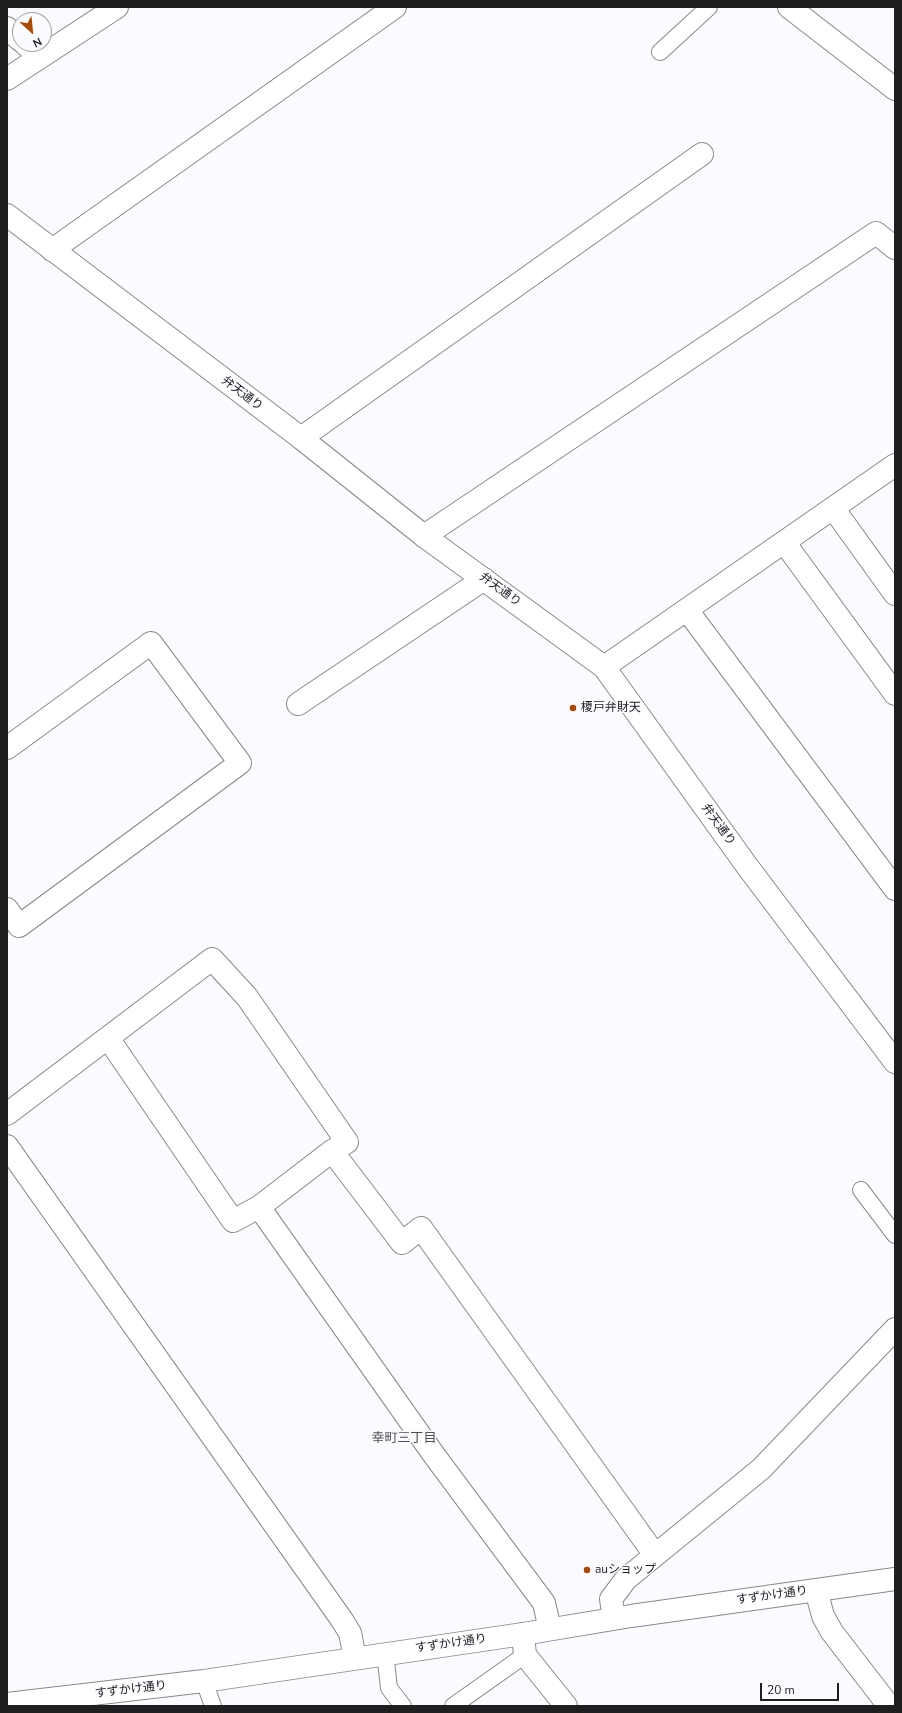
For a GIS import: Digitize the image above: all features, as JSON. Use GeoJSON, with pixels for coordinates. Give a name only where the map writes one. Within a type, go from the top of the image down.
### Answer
{"type":"FeatureCollection","features":[{"type":"Feature","properties":{"kind":"street"},"geometry":{"type":"LineString","coordinates":[[52,41],[117,7]]}},
{"type":"Feature","properties":{"kind":"street"},"geometry":{"type":"LineString","coordinates":[[52,250],[395,7]]}},
{"type":"Feature","properties":{"kind":"street"},"geometry":{"type":"LineString","coordinates":[[789,7],[895,89]]}},
{"type":"Feature","properties":{"kind":"street"},"geometry":{"type":"LineString","coordinates":[[7,79],[31,52]]}},
{"type":"Feature","properties":{"kind":"street"},"geometry":{"type":"LineString","coordinates":[[301,438],[702,154]]}},
{"type":"Feature","properties":{"kind":"street","name":"弁天通り"},"geometry":{"type":"LineString","coordinates":[[7,214],[52,250],[301,438],[424,536],[484,578],[604,667],[747,866],[895,1062]]}},
{"type":"Feature","properties":{"kind":"street"},"geometry":{"type":"LineString","coordinates":[[424,536],[876,232],[895,248]]}},
{"type":"Feature","properties":{"kind":"street"},"geometry":{"type":"LineString","coordinates":[[604,667],[895,465]]}},
{"type":"Feature","properties":{"kind":"street"},"geometry":{"type":"LineString","coordinates":[[833,508],[895,594]]}},
{"type":"Feature","properties":{"kind":"street"},"geometry":{"type":"LineString","coordinates":[[784,542],[895,694]]}},
{"type":"Feature","properties":{"kind":"street"},"geometry":{"type":"LineString","coordinates":[[298,704],[484,578]]}},
{"type":"Feature","properties":{"kind":"street"},"geometry":{"type":"LineString","coordinates":[[687,610],[895,889]]}},
{"type":"Feature","properties":{"kind":"street"},"geometry":{"type":"LineString","coordinates":[[7,748],[151,643],[240,763],[19,926],[7,909]]}},
{"type":"Feature","properties":{"kind":"street"},"geometry":{"type":"LineString","coordinates":[[7,1114],[212,959],[247,997],[347,1142],[332,1151],[259,1207],[233,1221],[108,1038]]}},
{"type":"Feature","properties":{"kind":"street"},"geometry":{"type":"LineString","coordinates":[[7,1146],[342,1620],[350,1633],[355,1658]]}},
{"type":"Feature","properties":{"kind":"street"},"geometry":{"type":"LineString","coordinates":[[332,1151],[402,1243],[421,1228],[654,1555]]}},
{"type":"Feature","properties":{"kind":"street"},"geometry":{"type":"LineString","coordinates":[[259,1207],[434,1455],[544,1603],[550,1629]]}},
{"type":"Feature","properties":{"kind":"street"},"geometry":{"type":"LineString","coordinates":[[614,1618],[611,1599],[626,1579],[761,1469],[895,1329]]}},
{"type":"Feature","properties":{"kind":"street","name":"すずかけ通り"},"geometry":{"type":"LineString","coordinates":[[7,1704],[204,1681],[385,1653],[523,1634],[614,1618],[895,1579]]}},
{"type":"Feature","properties":{"kind":"street"},"geometry":{"type":"LineString","coordinates":[[816,1590],[823,1616],[832,1632],[889,1706]]}},
{"type":"Feature","properties":{"kind":"street"},"geometry":{"type":"LineString","coordinates":[[523,1634],[525,1656],[566,1706]]}},
{"type":"Feature","properties":{"kind":"lane"},"geometry":{"type":"LineString","coordinates":[[660,52],[709,7]]}},
{"type":"Feature","properties":{"kind":"lane"},"geometry":{"type":"LineString","coordinates":[[861,1190],[895,1235]]}},
{"type":"Feature","properties":{"kind":"lane"},"geometry":{"type":"LineString","coordinates":[[385,1653],[389,1688],[403,1706]]}},
{"type":"Feature","properties":{"kind":"lane"},"geometry":{"type":"LineString","coordinates":[[453,1706],[525,1656]]}},
{"type":"Feature","properties":{"kind":"lane"},"geometry":{"type":"LineString","coordinates":[[204,1681],[213,1706]]}},
{"type":"Feature","properties":{"kind":"place","name":"榎戸弁財天"},"geometry":{"type":"Point","coordinates":[573,708]}},
{"type":"Feature","properties":{"kind":"place","name":"auショップ"},"geometry":{"type":"Point","coordinates":[587,1570]}},
{"type":"Feature","properties":{"kind":"district","name":"幸町三丁目"},"geometry":{"type":"Point","coordinates":[404,1439]}}]}
